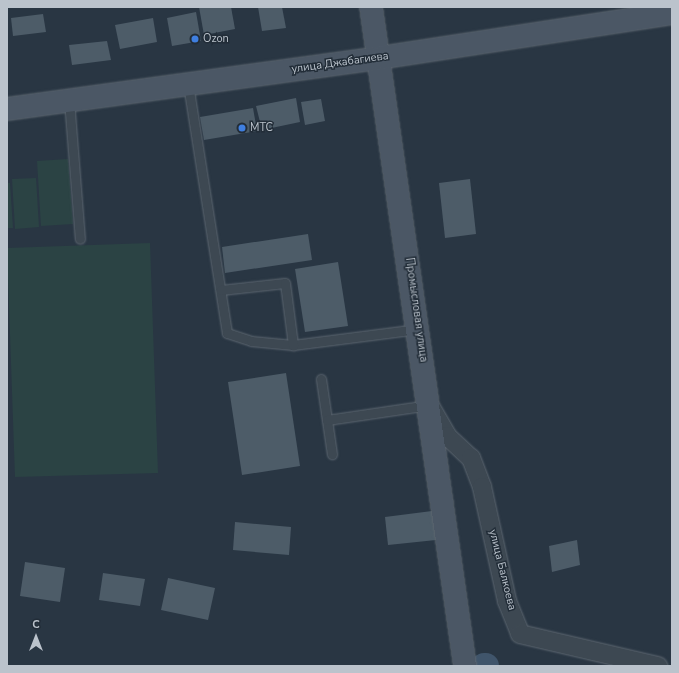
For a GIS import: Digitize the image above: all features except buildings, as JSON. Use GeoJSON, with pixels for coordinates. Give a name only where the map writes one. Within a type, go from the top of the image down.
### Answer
{"type":"FeatureCollection","features":[{"type":"Feature","properties":{"kind":"main road","name":"Промысловая улица"},"geometry":{"type":"LineString","coordinates":[[371,7],[430,405],[465,666]]}},
{"type":"Feature","properties":{"kind":"main road","name":"улица Джабагиева"},"geometry":{"type":"LineString","coordinates":[[7,109],[379,58],[672,13]]}},
{"type":"Feature","properties":{"kind":"street","name":"улица Балкоева"},"geometry":{"type":"LineString","coordinates":[[430,405],[447,436],[471,458],[482,487],[507,601],[520,634],[658,666]]}},
{"type":"Feature","properties":{"kind":"lane"},"geometry":{"type":"LineString","coordinates":[[188,84],[227,333],[251,341],[292,345],[419,329]]}},
{"type":"Feature","properties":{"kind":"lane"},"geometry":{"type":"LineString","coordinates":[[69,100],[80,239]]}},
{"type":"Feature","properties":{"kind":"lane"},"geometry":{"type":"LineString","coordinates":[[221,290],[285,283],[292,345]]}},
{"type":"Feature","properties":{"kind":"lane"},"geometry":{"type":"LineString","coordinates":[[321,379],[332,454]]}},
{"type":"Feature","properties":{"kind":"lane"},"geometry":{"type":"LineString","coordinates":[[327,420],[430,405]]}},
{"type":"Feature","properties":{"kind":"green space"},"geometry":{"type":"Polygon","coordinates":[[[68,159],[73,224],[41,226],[37,161],[68,159]]]}},
{"type":"Feature","properties":{"kind":"green space"},"geometry":{"type":"Polygon","coordinates":[[[36,178],[39,227],[15,229],[12,179],[36,178]]]}},
{"type":"Feature","properties":{"kind":"green space"},"geometry":{"type":"Polygon","coordinates":[[[7,183],[10,183],[13,228],[7,228],[7,183]]]}},
{"type":"Feature","properties":{"kind":"green space"},"geometry":{"type":"Polygon","coordinates":[[[150,243],[158,473],[15,477],[7,248],[150,243]]]}},
{"type":"Feature","properties":{"kind":"place","name":"Ozon"},"geometry":{"type":"Point","coordinates":[195,39]}},
{"type":"Feature","properties":{"kind":"place","name":"МТС"},"geometry":{"type":"Point","coordinates":[242,128]}}]}
